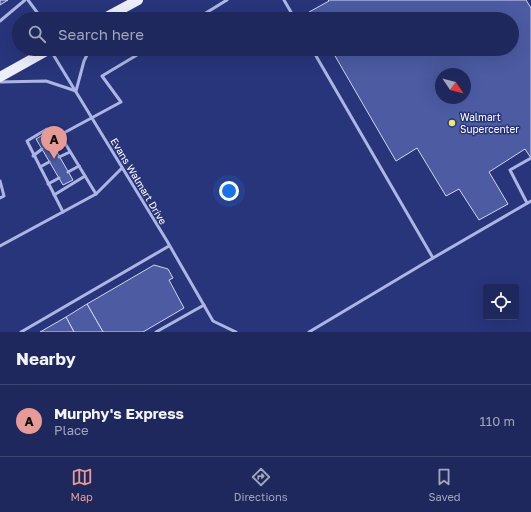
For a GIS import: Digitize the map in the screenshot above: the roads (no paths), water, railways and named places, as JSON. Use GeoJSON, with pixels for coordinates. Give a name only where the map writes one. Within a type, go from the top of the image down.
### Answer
{"type":"FeatureCollection","features":[{"type":"Feature","properties":{"kind":"main road"},"geometry":{"type":"LineString","coordinates":[[118,12],[138,0]]}},
{"type":"Feature","properties":{"kind":"main road"},"geometry":{"type":"LineString","coordinates":[[0,77],[38,56]]}},
{"type":"Feature","properties":{"kind":"lane"},"geometry":{"type":"LineString","coordinates":[[1,19],[25,0]]}},
{"type":"Feature","properties":{"kind":"lane"},"geometry":{"type":"LineString","coordinates":[[28,0],[37,12]]}},
{"type":"Feature","properties":{"kind":"lane"},"geometry":{"type":"LineString","coordinates":[[207,12],[227,0]]}},
{"type":"Feature","properties":{"kind":"lane"},"geometry":{"type":"LineString","coordinates":[[284,0],[291,12]]}},
{"type":"Feature","properties":{"kind":"lane","name":"Evans Walmart Drive"},"geometry":{"type":"LineString","coordinates":[[54,56],[213,322],[236,332]]}},
{"type":"Feature","properties":{"kind":"lane"},"geometry":{"type":"LineString","coordinates":[[0,82],[46,81],[76,91],[86,56]]}},
{"type":"Feature","properties":{"kind":"lane"},"geometry":{"type":"LineString","coordinates":[[51,143],[60,135],[121,102],[102,76],[135,56]]}},
{"type":"Feature","properties":{"kind":"lane"},"geometry":{"type":"LineString","coordinates":[[316,56],[433,258]]}},
{"type":"Feature","properties":{"kind":"lane"},"geometry":{"type":"LineString","coordinates":[[63,212],[33,156],[27,141],[46,129],[60,135],[96,194]]}},
{"type":"Feature","properties":{"kind":"lane"},"geometry":{"type":"LineString","coordinates":[[33,156],[42,149]]}},
{"type":"Feature","properties":{"kind":"lane"},"geometry":{"type":"LineString","coordinates":[[59,157],[70,152]]}},
{"type":"Feature","properties":{"kind":"lane"},"geometry":{"type":"LineString","coordinates":[[309,332],[529,202],[510,170],[531,158]]}},
{"type":"Feature","properties":{"kind":"lane"},"geometry":{"type":"LineString","coordinates":[[40,167],[49,162]]}},
{"type":"Feature","properties":{"kind":"lane"},"geometry":{"type":"LineString","coordinates":[[68,172],[79,166]]}},
{"type":"Feature","properties":{"kind":"lane"},"geometry":{"type":"LineString","coordinates":[[0,246],[96,194],[122,168]]}},
{"type":"Feature","properties":{"kind":"lane"},"geometry":{"type":"LineString","coordinates":[[54,195],[85,176]]}},
{"type":"Feature","properties":{"kind":"lane"},"geometry":{"type":"LineString","coordinates":[[48,184],[59,178]]}},
{"type":"Feature","properties":{"kind":"lane"},"geometry":{"type":"LineString","coordinates":[[0,198],[4,196],[1,183]]}},
{"type":"Feature","properties":{"kind":"lane"},"geometry":{"type":"LineString","coordinates":[[21,332],[169,246]]}},
{"type":"Feature","properties":{"kind":"lane"},"geometry":{"type":"LineString","coordinates":[[156,332],[204,305]]}},
{"type":"Feature","properties":{"kind":"place","name":"Walmart Supercenter"},"geometry":{"type":"Point","coordinates":[452,123]}},
{"type":"Feature","properties":{"kind":"place","name":"Murphy's Express"},"geometry":{"type":"Point","coordinates":[54,159]}}]}
